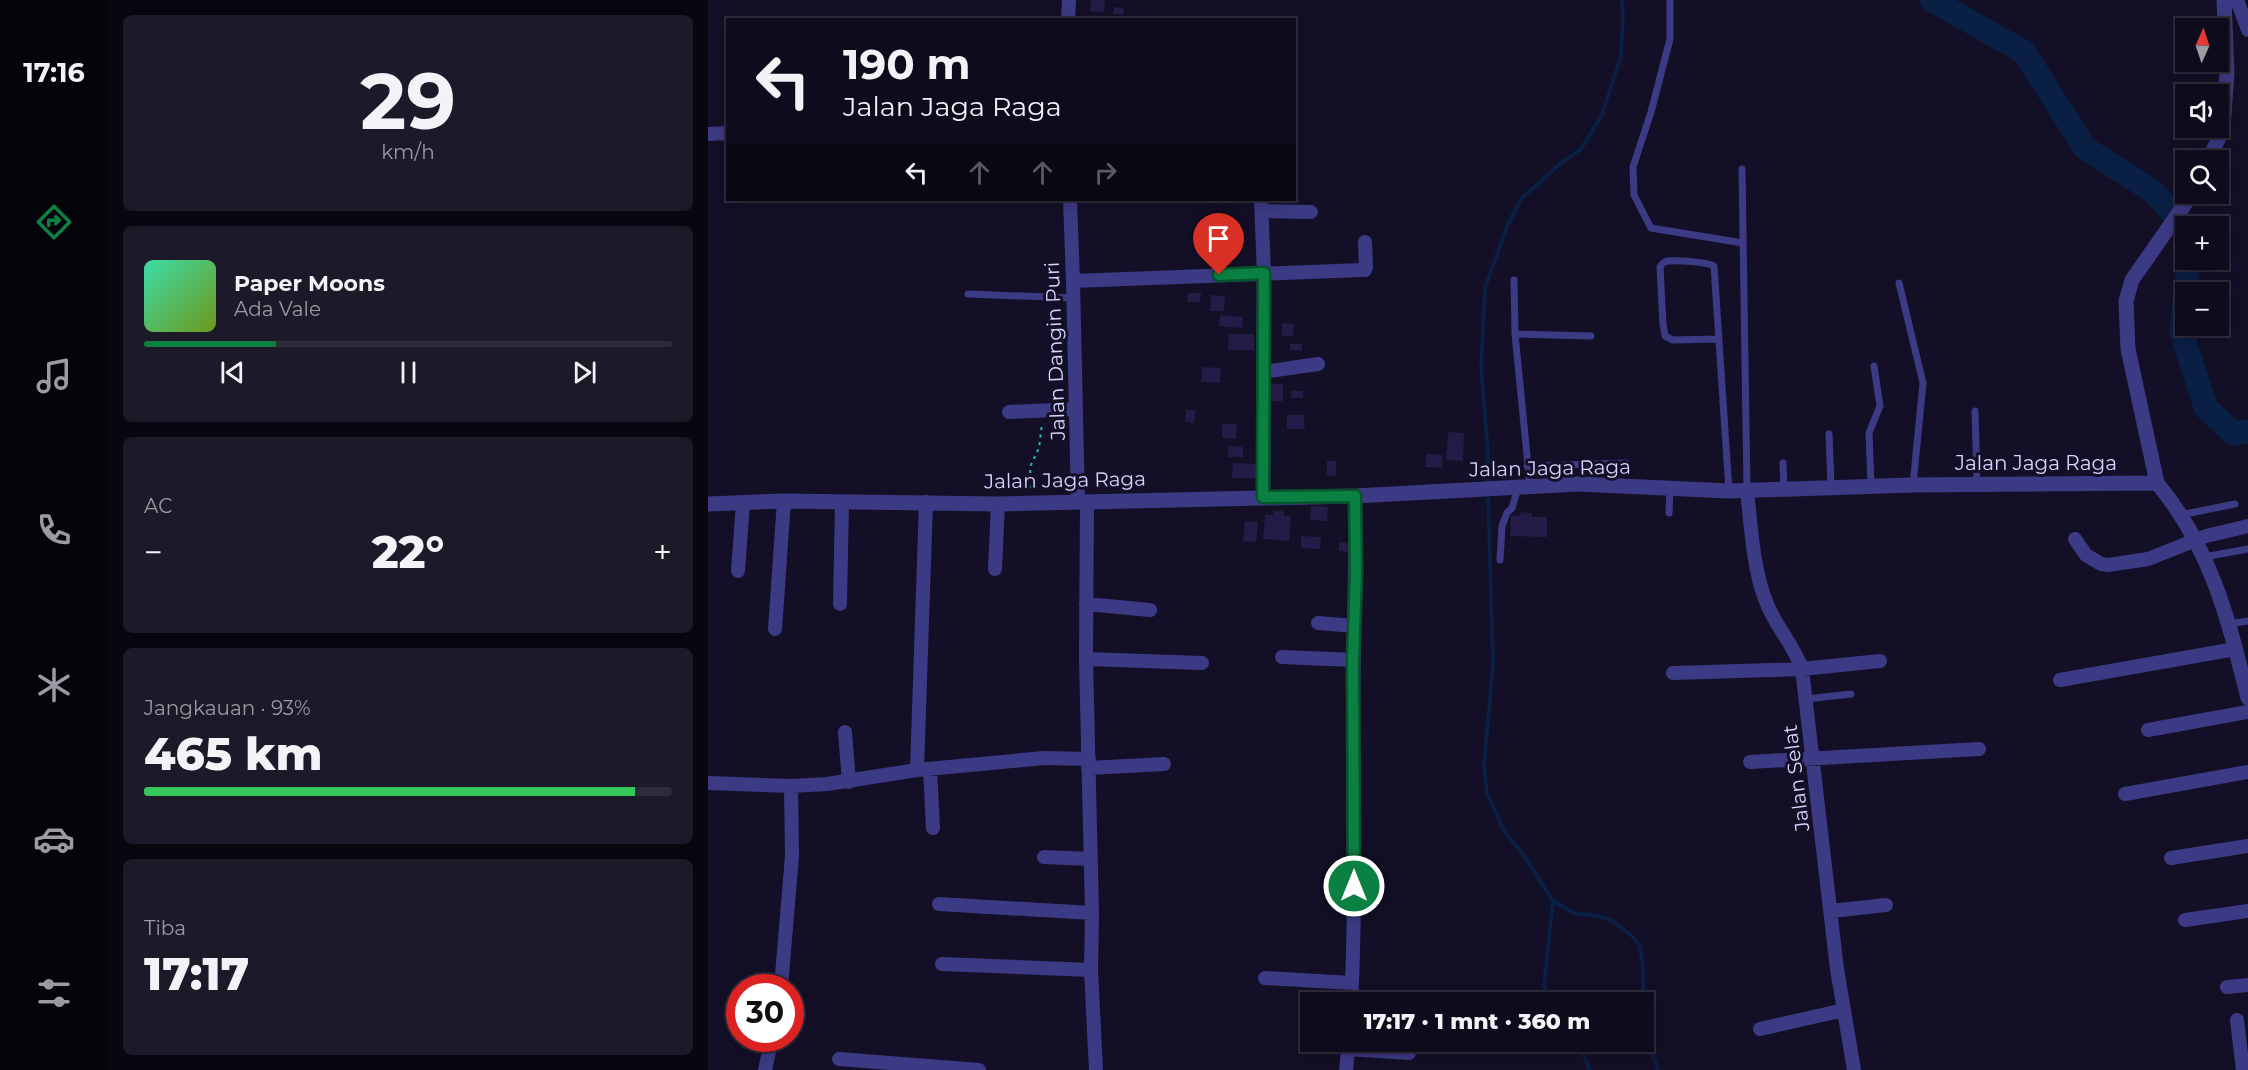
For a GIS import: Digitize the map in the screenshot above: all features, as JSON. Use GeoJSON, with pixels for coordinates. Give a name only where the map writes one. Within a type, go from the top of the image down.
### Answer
{"type":"FeatureCollection","features":[{"type":"Feature","properties":{"kind":"street"},"geometry":{"type":"LineString","coordinates":[[1068,0],[1068,18]]}},
{"type":"Feature","properties":{"kind":"street"},"geometry":{"type":"LineString","coordinates":[[2213,150],[2223,128],[2227,73],[2224,0]]}},
{"type":"Feature","properties":{"kind":"street"},"geometry":{"type":"LineString","coordinates":[[2237,0],[2248,30]]}},
{"type":"Feature","properties":{"kind":"street"},"geometry":{"type":"LineString","coordinates":[[708,134],[726,133]]}},
{"type":"Feature","properties":{"kind":"street","name":"Jalan Dangin Puri"},"geometry":{"type":"LineString","coordinates":[[1070,201],[1076,409],[1086,604],[1091,970],[1096,1070]]}},
{"type":"Feature","properties":{"kind":"street"},"geometry":{"type":"LineString","coordinates":[[2185,204],[2132,280],[2126,301],[2128,349],[2157,483],[2195,540],[2219,590],[2248,698]]}},
{"type":"Feature","properties":{"kind":"street"},"geometry":{"type":"LineString","coordinates":[[1263,497],[1262,205],[1311,212]]}},
{"type":"Feature","properties":{"kind":"street"},"geometry":{"type":"LineString","coordinates":[[1073,281],[1365,270],[1365,242]]}},
{"type":"Feature","properties":{"kind":"street"},"geometry":{"type":"LineString","coordinates":[[1263,372],[1318,364]]}},
{"type":"Feature","properties":{"kind":"street"},"geometry":{"type":"LineString","coordinates":[[1009,412],[1076,409]]}},
{"type":"Feature","properties":{"kind":"street","name":"Jalan Jaga Raga"},"geometry":{"type":"LineString","coordinates":[[708,504],[784,501],[998,504],[1355,496],[1578,484],[1747,490],[1913,485],[2157,483]]}},
{"type":"Feature","properties":{"kind":"street","name":"Jalan Selat"},"geometry":{"type":"LineString","coordinates":[[1747,490],[1755,558],[1766,603],[1778,628],[1794,649],[1802,669],[1831,911],[1854,1070]]}},
{"type":"Feature","properties":{"kind":"street"},"geometry":{"type":"LineString","coordinates":[[1352,992],[1354,910],[1355,496]]}},
{"type":"Feature","properties":{"kind":"street"},"geometry":{"type":"LineString","coordinates":[[775,629],[784,501]]}},
{"type":"Feature","properties":{"kind":"street"},"geometry":{"type":"LineString","coordinates":[[840,604],[842,502]]}},
{"type":"Feature","properties":{"kind":"street"},"geometry":{"type":"LineString","coordinates":[[926,502],[924,770],[933,828]]}},
{"type":"Feature","properties":{"kind":"street"},"geometry":{"type":"LineString","coordinates":[[738,571],[742,503]]}},
{"type":"Feature","properties":{"kind":"street"},"geometry":{"type":"LineString","coordinates":[[995,569],[998,504]]}},
{"type":"Feature","properties":{"kind":"street"},"geometry":{"type":"LineString","coordinates":[[2075,539],[2086,555],[2101,564],[2108,565],[2148,560],[2195,540],[2248,526]]}},
{"type":"Feature","properties":{"kind":"street"},"geometry":{"type":"LineString","coordinates":[[1086,604],[1150,610]]}},
{"type":"Feature","properties":{"kind":"street"},"geometry":{"type":"LineString","coordinates":[[1318,623],[1354,626]]}},
{"type":"Feature","properties":{"kind":"street"},"geometry":{"type":"LineString","coordinates":[[2060,680],[2235,649]]}},
{"type":"Feature","properties":{"kind":"street"},"geometry":{"type":"LineString","coordinates":[[1282,657],[1353,660]]}},
{"type":"Feature","properties":{"kind":"street"},"geometry":{"type":"LineString","coordinates":[[1086,660],[1202,663]]}},
{"type":"Feature","properties":{"kind":"street"},"geometry":{"type":"LineString","coordinates":[[1673,673],[1802,669],[1880,661]]}},
{"type":"Feature","properties":{"kind":"street"},"geometry":{"type":"LineString","coordinates":[[2148,730],[2248,712]]}},
{"type":"Feature","properties":{"kind":"street"},"geometry":{"type":"LineString","coordinates":[[845,732],[849,782]]}},
{"type":"Feature","properties":{"kind":"street"},"geometry":{"type":"LineString","coordinates":[[1750,762],[1979,748]]}},
{"type":"Feature","properties":{"kind":"street"},"geometry":{"type":"LineString","coordinates":[[708,783],[791,786],[849,782],[924,770],[1044,758],[1089,764],[1164,764]]}},
{"type":"Feature","properties":{"kind":"street"},"geometry":{"type":"LineString","coordinates":[[2125,794],[2248,772]]}},
{"type":"Feature","properties":{"kind":"street"},"geometry":{"type":"LineString","coordinates":[[782,974],[792,856],[791,786]]}},
{"type":"Feature","properties":{"kind":"street"},"geometry":{"type":"LineString","coordinates":[[2171,858],[2248,846]]}},
{"type":"Feature","properties":{"kind":"street"},"geometry":{"type":"LineString","coordinates":[[1044,857],[1091,860]]}},
{"type":"Feature","properties":{"kind":"street"},"geometry":{"type":"LineString","coordinates":[[939,904],[1092,913]]}},
{"type":"Feature","properties":{"kind":"street"},"geometry":{"type":"LineString","coordinates":[[1831,911],[1886,905]]}},
{"type":"Feature","properties":{"kind":"street"},"geometry":{"type":"LineString","coordinates":[[2185,920],[2248,911]]}},
{"type":"Feature","properties":{"kind":"street"},"geometry":{"type":"LineString","coordinates":[[942,964],[1091,970]]}},
{"type":"Feature","properties":{"kind":"street"},"geometry":{"type":"LineString","coordinates":[[1265,978],[1352,983]]}},
{"type":"Feature","properties":{"kind":"street"},"geometry":{"type":"LineString","coordinates":[[2227,987],[2248,984]]}},
{"type":"Feature","properties":{"kind":"street"},"geometry":{"type":"LineString","coordinates":[[1760,1029],[1844,1011]]}},
{"type":"Feature","properties":{"kind":"street"},"geometry":{"type":"LineString","coordinates":[[2236,1020],[2243,1070]]}},
{"type":"Feature","properties":{"kind":"street"},"geometry":{"type":"LineString","coordinates":[[765,1070],[769,1052]]}},
{"type":"Feature","properties":{"kind":"street"},"geometry":{"type":"LineString","coordinates":[[1346,1070],[1348,1052]]}},
{"type":"Feature","properties":{"kind":"street"},"geometry":{"type":"LineString","coordinates":[[1402,1052],[1409,1053]]}},
{"type":"Feature","properties":{"kind":"street"},"geometry":{"type":"LineString","coordinates":[[839,1059],[979,1070]]}},
{"type":"Feature","properties":{"kind":"lane"},"geometry":{"type":"LineString","coordinates":[[1670,0],[1670,39],[1633,167],[1634,195],[1650,228],[1743,243]]}},
{"type":"Feature","properties":{"kind":"lane"},"geometry":{"type":"LineString","coordinates":[[1742,169],[1747,490]]}},
{"type":"Feature","properties":{"kind":"lane"},"geometry":{"type":"LineString","coordinates":[[1717,339],[1673,340],[1665,336],[1660,267],[1663,263],[1667,261],[1710,263],[1714,266],[1717,339],[1729,490]]}},
{"type":"Feature","properties":{"kind":"lane"},"geometry":{"type":"LineString","coordinates":[[1500,560],[1502,526],[1507,513],[1512,508],[1527,466],[1515,334],[1514,280]]}},
{"type":"Feature","properties":{"kind":"lane"},"geometry":{"type":"LineString","coordinates":[[1899,283],[1923,383],[1913,485]]}},
{"type":"Feature","properties":{"kind":"lane"},"geometry":{"type":"LineString","coordinates":[[968,294],[1074,298]]}},
{"type":"Feature","properties":{"kind":"lane"},"geometry":{"type":"LineString","coordinates":[[1515,334],[1591,336]]}},
{"type":"Feature","properties":{"kind":"lane"},"geometry":{"type":"LineString","coordinates":[[1871,486],[1869,433],[1880,406],[1874,366]]}},
{"type":"Feature","properties":{"kind":"lane"},"geometry":{"type":"LineString","coordinates":[[1976,411],[1977,485]]}},
{"type":"Feature","properties":{"kind":"lane"},"geometry":{"type":"LineString","coordinates":[[1829,434],[1831,487]]}},
{"type":"Feature","properties":{"kind":"lane"},"geometry":{"type":"LineString","coordinates":[[1527,466],[1626,463]]}},
{"type":"Feature","properties":{"kind":"lane"},"geometry":{"type":"LineString","coordinates":[[1783,463],[1784,489]]}},
{"type":"Feature","properties":{"kind":"lane"},"geometry":{"type":"LineString","coordinates":[[1669,513],[1670,488]]}},
{"type":"Feature","properties":{"kind":"lane"},"geometry":{"type":"LineString","coordinates":[[2180,515],[2235,504]]}},
{"type":"Feature","properties":{"kind":"lane"},"geometry":{"type":"LineString","coordinates":[[2204,556],[2248,549]]}},
{"type":"Feature","properties":{"kind":"lane"},"geometry":{"type":"LineString","coordinates":[[2229,624],[2248,621]]}},
{"type":"Feature","properties":{"kind":"lane"},"geometry":{"type":"LineString","coordinates":[[1806,699],[1851,694]]}},
{"type":"Feature","properties":{"kind":"path"},"geometry":{"type":"LineString","coordinates":[[1032,503],[1030,468],[1039,448],[1044,411]]}},
{"type":"Feature","properties":{"kind":"building"},"geometry":{"type":"Polygon","coordinates":[[[1091,0],[1105,0],[1104,13],[1090,11],[1091,0]]]}},
{"type":"Feature","properties":{"kind":"building"},"geometry":{"type":"Polygon","coordinates":[[[1114,7],[1124,8],[1123,15],[1113,14],[1114,7]]]}},
{"type":"Feature","properties":{"kind":"building"},"geometry":{"type":"Polygon","coordinates":[[[1188,293],[1201,293],[1200,302],[1187,302],[1188,293]]]}},
{"type":"Feature","properties":{"kind":"building"},"geometry":{"type":"Polygon","coordinates":[[[1211,295],[1225,296],[1224,311],[1210,311],[1211,295]]]}},
{"type":"Feature","properties":{"kind":"building"},"geometry":{"type":"Polygon","coordinates":[[[1220,315],[1243,317],[1242,328],[1219,326],[1220,315]]]}},
{"type":"Feature","properties":{"kind":"building"},"geometry":{"type":"Polygon","coordinates":[[[1282,323],[1294,324],[1293,336],[1282,336],[1282,323]]]}},
{"type":"Feature","properties":{"kind":"building"},"geometry":{"type":"Polygon","coordinates":[[[1229,334],[1254,334],[1254,350],[1228,350],[1229,334]]]}},
{"type":"Feature","properties":{"kind":"building"},"geometry":{"type":"Polygon","coordinates":[[[1290,344],[1302,344],[1302,351],[1290,350],[1290,344]]]}},
{"type":"Feature","properties":{"kind":"building"},"geometry":{"type":"Polygon","coordinates":[[[1202,367],[1221,368],[1220,383],[1201,382],[1202,367]]]}},
{"type":"Feature","properties":{"kind":"building"},"geometry":{"type":"Polygon","coordinates":[[[1270,384],[1283,384],[1283,401],[1270,401],[1270,384]]]}},
{"type":"Feature","properties":{"kind":"building"},"geometry":{"type":"Polygon","coordinates":[[[1291,391],[1303,391],[1303,398],[1291,398],[1291,391]]]}},
{"type":"Feature","properties":{"kind":"building"},"geometry":{"type":"Polygon","coordinates":[[[1186,410],[1195,410],[1194,423],[1185,422],[1186,410]]]}},
{"type":"Feature","properties":{"kind":"building"},"geometry":{"type":"Polygon","coordinates":[[[1287,415],[1304,415],[1305,429],[1287,429],[1287,415]]]}},
{"type":"Feature","properties":{"kind":"building"},"geometry":{"type":"Polygon","coordinates":[[[1222,424],[1237,424],[1236,439],[1222,438],[1222,424]]]}},
{"type":"Feature","properties":{"kind":"building"},"geometry":{"type":"Polygon","coordinates":[[[1448,432],[1464,433],[1463,461],[1446,460],[1448,432]]]}},
{"type":"Feature","properties":{"kind":"building"},"geometry":{"type":"Polygon","coordinates":[[[1228,446],[1243,447],[1243,457],[1228,457],[1228,446]]]}},
{"type":"Feature","properties":{"kind":"building"},"geometry":{"type":"Polygon","coordinates":[[[1426,454],[1443,455],[1442,468],[1425,467],[1426,454]]]}},
{"type":"Feature","properties":{"kind":"building"},"geometry":{"type":"Polygon","coordinates":[[[1327,461],[1336,461],[1336,476],[1327,476],[1327,461]]]}},
{"type":"Feature","properties":{"kind":"building"},"geometry":{"type":"Polygon","coordinates":[[[1233,463],[1260,464],[1260,478],[1232,478],[1233,463]]]}},
{"type":"Feature","properties":{"kind":"building"},"geometry":{"type":"Polygon","coordinates":[[[1311,506],[1328,507],[1327,521],[1310,520],[1311,506]]]}},
{"type":"Feature","properties":{"kind":"building"},"geometry":{"type":"Polygon","coordinates":[[[1273,510],[1284,511],[1284,516],[1291,516],[1289,541],[1263,539],[1265,515],[1273,515],[1273,510]]]}},
{"type":"Feature","properties":{"kind":"building"},"geometry":{"type":"Polygon","coordinates":[[[1520,512],[1532,513],[1532,517],[1547,517],[1547,537],[1510,536],[1511,516],[1520,516],[1520,512]]]}},
{"type":"Feature","properties":{"kind":"building"},"geometry":{"type":"Polygon","coordinates":[[[1245,521],[1258,522],[1256,542],[1243,541],[1245,521]]]}},
{"type":"Feature","properties":{"kind":"building"},"geometry":{"type":"Polygon","coordinates":[[[1301,536],[1321,537],[1320,549],[1301,548],[1301,536]]]}},
{"type":"Feature","properties":{"kind":"building"},"geometry":{"type":"Polygon","coordinates":[[[1339,542],[1352,544],[1351,552],[1339,551],[1339,542]]]}},
{"type":"Feature","properties":{"kind":"waterway"},"geometry":{"type":"LineString","coordinates":[[1488,485],[1488,454],[1481,366],[1485,288],[1507,226],[1521,199],[1560,164],[1581,149],[1602,115],[1621,56],[1622,0]]}},
{"type":"Feature","properties":{"kind":"waterway"},"geometry":{"type":"LineString","coordinates":[[1932,0],[2024,52],[2085,148],[2154,192],[2175,216]]}},
{"type":"Feature","properties":{"kind":"waterway"},"geometry":{"type":"LineString","coordinates":[[2188,270],[2181,331],[2206,408],[2234,434],[2248,431]]}},
{"type":"Feature","properties":{"kind":"waterway"},"geometry":{"type":"LineString","coordinates":[[1488,493],[1493,663],[1484,767],[1487,793],[1504,831],[1522,853],[1553,901],[1574,913],[1599,916],[1612,921],[1632,936],[1640,946],[1643,992]]}},
{"type":"Feature","properties":{"kind":"waterway"},"geometry":{"type":"LineString","coordinates":[[1546,992],[1544,985],[1553,901]]}},
{"type":"Feature","properties":{"kind":"waterway"},"geometry":{"type":"LineString","coordinates":[[1583,1052],[1590,1070]]}},
{"type":"Feature","properties":{"kind":"waterway"},"geometry":{"type":"LineString","coordinates":[[1652,1052],[1658,1070]]}},
{"type":"Feature","properties":{"kind":"route"},"geometry":{"type":"LineString","coordinates":[[1219,275],[1264,273],[1263,497],[1355,496],[1354,886]]}}]}
